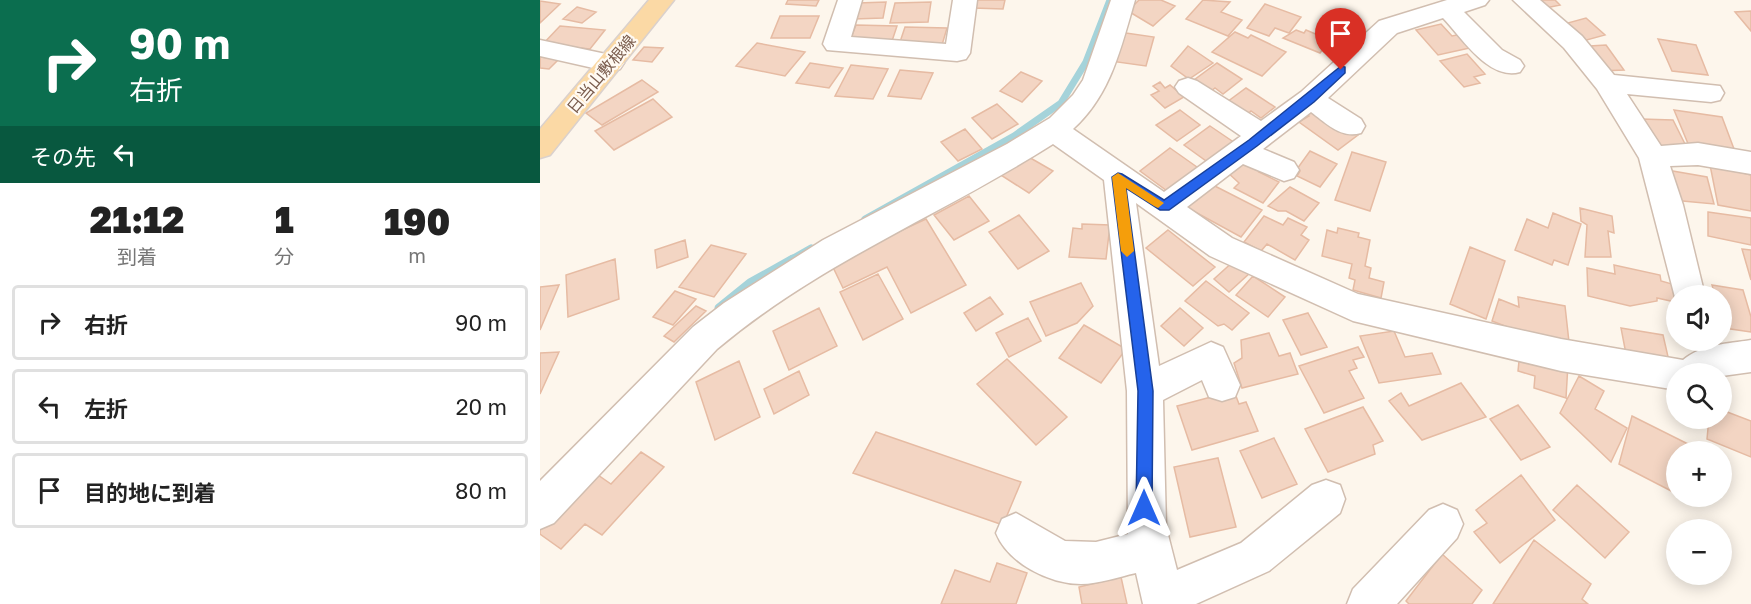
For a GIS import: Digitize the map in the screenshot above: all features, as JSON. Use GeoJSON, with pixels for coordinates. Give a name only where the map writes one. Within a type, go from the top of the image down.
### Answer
{"type":"FeatureCollection","features":[{"type":"Feature","properties":{"kind":"main road","name":"日当山敷根線"},"geometry":{"type":"LineString","coordinates":[[540,148],[662,0]]}},
{"type":"Feature","properties":{"kind":"street"},"geometry":{"type":"LineString","coordinates":[[850,0],[836,44],[957,53],[965,0]]}},
{"type":"Feature","properties":{"kind":"street"},"geometry":{"type":"LineString","coordinates":[[540,509],[705,338],[733,314],[813,259],[1054,130],[1085,100],[1097,75],[1123,0]]}},
{"type":"Feature","properties":{"kind":"street"},"geometry":{"type":"LineString","coordinates":[[1165,207],[1310,99],[1388,27],[1477,0]]}},
{"type":"Feature","properties":{"kind":"street"},"geometry":{"type":"LineString","coordinates":[[1525,0],[1573,42],[1606,83],[1653,158],[1668,205],[1686,285]]}},
{"type":"Feature","properties":{"kind":"street"},"geometry":{"type":"LineString","coordinates":[[1448,8],[1493,56],[1511,66]]}},
{"type":"Feature","properties":{"kind":"street"},"geometry":{"type":"LineString","coordinates":[[540,48],[612,63]]}},
{"type":"Feature","properties":{"kind":"street"},"geometry":{"type":"LineString","coordinates":[[1606,83],[1711,93]]}},
{"type":"Feature","properties":{"kind":"street"},"geometry":{"type":"LineString","coordinates":[[1188,87],[1284,170]]}},
{"type":"Feature","properties":{"kind":"street"},"geometry":{"type":"LineString","coordinates":[[1310,99],[1351,126]]}},
{"type":"Feature","properties":{"kind":"street"},"geometry":{"type":"LineString","coordinates":[[1054,130],[1221,247],[1353,307],[1561,355],[1694,363],[1751,356]]}},
{"type":"Feature","properties":{"kind":"street"},"geometry":{"type":"LineString","coordinates":[[1653,158],[1698,154],[1751,163]]}},
{"type":"Feature","properties":{"kind":"street"},"geometry":{"type":"LineString","coordinates":[[1118,177],[1145,391],[1144,508],[1164,600],[1255,557],[1326,499]]}},
{"type":"Feature","properties":{"kind":"street"},"geometry":{"type":"LineString","coordinates":[[1145,391],[1211,358],[1222,385]]}},
{"type":"Feature","properties":{"kind":"street"},"geometry":{"type":"LineString","coordinates":[[1368,604],[1443,524]]}},
{"type":"Feature","properties":{"kind":"street"},"geometry":{"type":"LineString","coordinates":[[1017,533],[1036,551],[1049,559],[1082,565],[1152,548]]}},
{"type":"Feature","properties":{"kind":"building"},"geometry":{"type":"Polygon","coordinates":[[[788,0],[819,0],[816,6],[786,4],[788,0]]]}},
{"type":"Feature","properties":{"kind":"building"},"geometry":{"type":"Polygon","coordinates":[[[975,0],[1005,0],[1003,9],[973,8],[975,0]]]}},
{"type":"Feature","properties":{"kind":"building"},"geometry":{"type":"Polygon","coordinates":[[[1139,0],[1161,0],[1175,6],[1153,26],[1128,11],[1139,0]]]}},
{"type":"Feature","properties":{"kind":"building"},"geometry":{"type":"Polygon","coordinates":[[[1203,0],[1230,2],[1221,12],[1242,20],[1228,36],[1186,19],[1203,0]]]}},
{"type":"Feature","properties":{"kind":"building"},"geometry":{"type":"Polygon","coordinates":[[[1531,0],[1555,0],[1560,5],[1541,9],[1531,0]]]}},
{"type":"Feature","properties":{"kind":"building"},"geometry":{"type":"Polygon","coordinates":[[[540,1],[560,4],[540,23],[540,1]]]}},
{"type":"Feature","properties":{"kind":"building"},"geometry":{"type":"Polygon","coordinates":[[[886,2],[883,18],[854,19],[858,3],[886,2]]]}},
{"type":"Feature","properties":{"kind":"building"},"geometry":{"type":"Polygon","coordinates":[[[931,2],[928,22],[890,23],[895,3],[931,2]]]}},
{"type":"Feature","properties":{"kind":"building"},"geometry":{"type":"Polygon","coordinates":[[[1265,4],[1301,17],[1289,33],[1275,28],[1269,36],[1247,28],[1265,4]]]}},
{"type":"Feature","properties":{"kind":"building"},"geometry":{"type":"Polygon","coordinates":[[[577,7],[596,12],[582,23],[563,19],[577,7]]]}},
{"type":"Feature","properties":{"kind":"building"},"geometry":{"type":"Polygon","coordinates":[[[1751,11],[1751,31],[1735,12],[1751,11]]]}},
{"type":"Feature","properties":{"kind":"building"},"geometry":{"type":"Polygon","coordinates":[[[780,16],[819,16],[810,38],[771,38],[780,16]]]}},
{"type":"Feature","properties":{"kind":"building"},"geometry":{"type":"Polygon","coordinates":[[[1586,18],[1605,35],[1583,41],[1564,24],[1586,18]]]}},
{"type":"Feature","properties":{"kind":"building"},"geometry":{"type":"Polygon","coordinates":[[[1441,24],[1452,36],[1462,34],[1474,47],[1438,55],[1416,30],[1441,24]]]}},
{"type":"Feature","properties":{"kind":"building"},"geometry":{"type":"Polygon","coordinates":[[[856,25],[897,26],[891,44],[849,43],[856,25]]]}},
{"type":"Feature","properties":{"kind":"building"},"geometry":{"type":"Polygon","coordinates":[[[560,26],[605,30],[590,49],[543,44],[560,26]]]}},
{"type":"Feature","properties":{"kind":"building"},"geometry":{"type":"Polygon","coordinates":[[[905,27],[947,28],[942,45],[899,45],[905,27]]]}},
{"type":"Feature","properties":{"kind":"building"},"geometry":{"type":"Polygon","coordinates":[[[1296,30],[1304,33],[1306,30],[1330,40],[1320,53],[1283,38],[1296,30]]]}},
{"type":"Feature","properties":{"kind":"building"},"geometry":{"type":"Polygon","coordinates":[[[1119,32],[1154,37],[1146,66],[1110,61],[1119,32]]]}},
{"type":"Feature","properties":{"kind":"building"},"geometry":{"type":"Polygon","coordinates":[[[1235,32],[1248,38],[1251,35],[1286,52],[1262,76],[1212,52],[1235,32]]]}},
{"type":"Feature","properties":{"kind":"building"},"geometry":{"type":"Polygon","coordinates":[[[1658,39],[1696,45],[1708,75],[1672,71],[1658,39]]]}},
{"type":"Feature","properties":{"kind":"building"},"geometry":{"type":"Polygon","coordinates":[[[757,43],[805,52],[785,76],[736,66],[757,43]]]}},
{"type":"Feature","properties":{"kind":"building"},"geometry":{"type":"Polygon","coordinates":[[[1606,45],[1624,70],[1599,71],[1590,46],[1606,45]]]}},
{"type":"Feature","properties":{"kind":"building"},"geometry":{"type":"Polygon","coordinates":[[[1188,46],[1213,63],[1189,79],[1171,66],[1188,46]]]}},
{"type":"Feature","properties":{"kind":"building"},"geometry":{"type":"Polygon","coordinates":[[[644,47],[663,48],[652,62],[633,60],[644,47]]]}},
{"type":"Feature","properties":{"kind":"building"},"geometry":{"type":"Polygon","coordinates":[[[1467,54],[1485,74],[1474,77],[1480,83],[1464,87],[1440,61],[1467,54]]]}},
{"type":"Feature","properties":{"kind":"building"},"geometry":{"type":"Polygon","coordinates":[[[540,57],[559,59],[549,69],[540,68],[540,57]]]}},
{"type":"Feature","properties":{"kind":"building"},"geometry":{"type":"Polygon","coordinates":[[[810,63],[843,68],[829,88],[796,83],[810,63]]]}},
{"type":"Feature","properties":{"kind":"building"},"geometry":{"type":"Polygon","coordinates":[[[1217,63],[1242,79],[1223,94],[1215,88],[1211,91],[1194,80],[1217,63]]]}},
{"type":"Feature","properties":{"kind":"building"},"geometry":{"type":"Polygon","coordinates":[[[851,65],[888,69],[873,99],[835,96],[851,65]]]}},
{"type":"Feature","properties":{"kind":"building"},"geometry":{"type":"Polygon","coordinates":[[[900,70],[933,73],[921,99],[888,96],[900,70]]]}},
{"type":"Feature","properties":{"kind":"building"},"geometry":{"type":"Polygon","coordinates":[[[1021,72],[1042,81],[1022,102],[1000,91],[1021,72]]]}},
{"type":"Feature","properties":{"kind":"building"},"geometry":{"type":"Polygon","coordinates":[[[642,80],[658,92],[602,125],[586,113],[642,80]]]}},
{"type":"Feature","properties":{"kind":"building"},"geometry":{"type":"Polygon","coordinates":[[[1160,82],[1165,88],[1170,85],[1184,97],[1165,108],[1151,95],[1159,91],[1153,86],[1160,82]]]}},
{"type":"Feature","properties":{"kind":"building"},"geometry":{"type":"Polygon","coordinates":[[[1246,88],[1275,107],[1261,118],[1251,111],[1248,114],[1223,105],[1246,88]]]}},
{"type":"Feature","properties":{"kind":"building"},"geometry":{"type":"Polygon","coordinates":[[[653,99],[672,117],[614,150],[595,131],[653,99]]]}},
{"type":"Feature","properties":{"kind":"building"},"geometry":{"type":"Polygon","coordinates":[[[997,104],[1018,124],[992,139],[972,118],[997,104]]]}},
{"type":"Feature","properties":{"kind":"building"},"geometry":{"type":"Polygon","coordinates":[[[1310,107],[1323,110],[1358,135],[1338,150],[1299,122],[1309,116],[1303,112],[1310,107]]]}},
{"type":"Feature","properties":{"kind":"building"},"geometry":{"type":"Polygon","coordinates":[[[1180,110],[1200,125],[1177,141],[1156,125],[1180,110]]]}},
{"type":"Feature","properties":{"kind":"building"},"geometry":{"type":"Polygon","coordinates":[[[1674,110],[1722,117],[1734,149],[1689,146],[1674,110]]]}},
{"type":"Feature","properties":{"kind":"building"},"geometry":{"type":"Polygon","coordinates":[[[1641,119],[1673,120],[1688,150],[1654,150],[1641,119]]]}},
{"type":"Feature","properties":{"kind":"building"},"geometry":{"type":"Polygon","coordinates":[[[1210,126],[1235,143],[1209,163],[1184,145],[1210,126]]]}},
{"type":"Feature","properties":{"kind":"building"},"geometry":{"type":"Polygon","coordinates":[[[965,129],[982,149],[958,161],[941,142],[965,129]]]}},
{"type":"Feature","properties":{"kind":"building"},"geometry":{"type":"Polygon","coordinates":[[[1170,148],[1204,172],[1174,196],[1140,171],[1170,148]]]}},
{"type":"Feature","properties":{"kind":"building"},"geometry":{"type":"Polygon","coordinates":[[[1310,151],[1337,164],[1320,187],[1297,176],[1300,171],[1297,169],[1310,151]]]}},
{"type":"Feature","properties":{"kind":"building"},"geometry":{"type":"Polygon","coordinates":[[[1020,152],[1053,171],[1029,193],[996,172],[1020,152]]]}},
{"type":"Feature","properties":{"kind":"building"},"geometry":{"type":"Polygon","coordinates":[[[1352,152],[1386,162],[1370,211],[1335,200],[1352,152]]]}},
{"type":"Feature","properties":{"kind":"building"},"geometry":{"type":"Polygon","coordinates":[[[1236,159],[1262,169],[1259,172],[1279,182],[1263,203],[1234,188],[1239,183],[1226,171],[1236,159]]]}},
{"type":"Feature","properties":{"kind":"building"},"geometry":{"type":"Polygon","coordinates":[[[1710,165],[1751,175],[1751,211],[1718,205],[1710,165]]]}},
{"type":"Feature","properties":{"kind":"building"},"geometry":{"type":"Polygon","coordinates":[[[1667,170],[1707,177],[1714,204],[1672,200],[1667,170]]]}},
{"type":"Feature","properties":{"kind":"building"},"geometry":{"type":"Polygon","coordinates":[[[1207,182],[1262,210],[1241,237],[1186,207],[1207,182]]]}},
{"type":"Feature","properties":{"kind":"building"},"geometry":{"type":"Polygon","coordinates":[[[1290,187],[1319,203],[1304,221],[1286,211],[1278,211],[1268,206],[1290,187]]]}},
{"type":"Feature","properties":{"kind":"building"},"geometry":{"type":"Polygon","coordinates":[[[969,196],[989,221],[954,240],[934,215],[969,196]]]}},
{"type":"Feature","properties":{"kind":"building"},"geometry":{"type":"Polygon","coordinates":[[[1580,208],[1612,216],[1614,233],[1608,231],[1611,257],[1585,257],[1587,225],[1581,221],[1580,208]]]}},
{"type":"Feature","properties":{"kind":"building"},"geometry":{"type":"Polygon","coordinates":[[[1708,212],[1751,218],[1751,245],[1708,236],[1708,212]]]}},
{"type":"Feature","properties":{"kind":"building"},"geometry":{"type":"Polygon","coordinates":[[[1553,213],[1581,224],[1568,265],[1554,260],[1552,265],[1515,250],[1527,219],[1548,228],[1553,213]]]}},
{"type":"Feature","properties":{"kind":"building"},"geometry":{"type":"Polygon","coordinates":[[[1019,215],[1049,251],[1018,269],[989,232],[1019,215]]]}},
{"type":"Feature","properties":{"kind":"building"},"geometry":{"type":"Polygon","coordinates":[[[1264,216],[1283,225],[1288,218],[1307,227],[1301,235],[1309,240],[1295,260],[1267,244],[1261,251],[1244,242],[1264,216]]]}},
{"type":"Feature","properties":{"kind":"building"},"geometry":{"type":"Polygon","coordinates":[[[926,219],[966,285],[911,313],[887,267],[843,288],[831,263],[926,219]]]}},
{"type":"Feature","properties":{"kind":"building"},"geometry":{"type":"Polygon","coordinates":[[[1082,224],[1110,225],[1106,259],[1069,257],[1073,228],[1082,229],[1082,224]]]}},
{"type":"Feature","properties":{"kind":"building"},"geometry":{"type":"Polygon","coordinates":[[[1338,228],[1359,233],[1358,237],[1370,240],[1365,266],[1371,268],[1369,278],[1384,282],[1381,298],[1353,290],[1355,280],[1349,278],[1352,264],[1322,256],[1327,230],[1337,233],[1338,228]]]}},
{"type":"Feature","properties":{"kind":"building"},"geometry":{"type":"Polygon","coordinates":[[[1168,230],[1215,267],[1193,286],[1146,248],[1168,230]]]}},
{"type":"Feature","properties":{"kind":"building"},"geometry":{"type":"Polygon","coordinates":[[[685,240],[688,257],[657,268],[655,250],[685,240]]]}},
{"type":"Feature","properties":{"kind":"building"},"geometry":{"type":"Polygon","coordinates":[[[711,245],[746,254],[714,297],[679,287],[711,245]]]}},
{"type":"Feature","properties":{"kind":"building"},"geometry":{"type":"Polygon","coordinates":[[[1470,247],[1505,261],[1486,319],[1450,304],[1470,247]]]}},
{"type":"Feature","properties":{"kind":"building"},"geometry":{"type":"Polygon","coordinates":[[[1742,249],[1751,250],[1751,280],[1742,249]]]}},
{"type":"Feature","properties":{"kind":"building"},"geometry":{"type":"Polygon","coordinates":[[[615,259],[619,299],[568,317],[566,275],[615,259]]]}},
{"type":"Feature","properties":{"kind":"building"},"geometry":{"type":"Polygon","coordinates":[[[1235,260],[1251,272],[1229,292],[1214,279],[1235,260]]]}},
{"type":"Feature","properties":{"kind":"building"},"geometry":{"type":"Polygon","coordinates":[[[1614,265],[1660,275],[1661,281],[1672,285],[1666,285],[1666,300],[1657,298],[1657,301],[1630,306],[1588,296],[1587,268],[1615,274],[1614,265]]]}},
{"type":"Feature","properties":{"kind":"building"},"geometry":{"type":"Polygon","coordinates":[[[878,274],[903,319],[863,340],[840,292],[878,274]]]}},
{"type":"Feature","properties":{"kind":"building"},"geometry":{"type":"Polygon","coordinates":[[[1253,276],[1285,297],[1268,317],[1236,295],[1253,276]]]}},
{"type":"Feature","properties":{"kind":"building"},"geometry":{"type":"Polygon","coordinates":[[[1206,281],[1249,313],[1232,330],[1224,324],[1218,326],[1185,301],[1206,281]]]}},
{"type":"Feature","properties":{"kind":"building"},"geometry":{"type":"Polygon","coordinates":[[[1081,283],[1093,306],[1077,323],[1046,336],[1030,302],[1081,283]]]}},
{"type":"Feature","properties":{"kind":"building"},"geometry":{"type":"Polygon","coordinates":[[[559,285],[540,330],[540,287],[559,285]]]}},
{"type":"Feature","properties":{"kind":"building"},"geometry":{"type":"Polygon","coordinates":[[[1732,288],[1743,290],[1751,317],[1751,332],[1732,329],[1732,288]]]}},
{"type":"Feature","properties":{"kind":"building"},"geometry":{"type":"Polygon","coordinates":[[[675,291],[696,299],[673,325],[653,317],[675,291]]]}},
{"type":"Feature","properties":{"kind":"building"},"geometry":{"type":"Polygon","coordinates":[[[990,297],[1003,314],[976,331],[964,313],[990,297]]]}},
{"type":"Feature","properties":{"kind":"building"},"geometry":{"type":"Polygon","coordinates":[[[1518,297],[1565,306],[1569,342],[1523,333],[1492,321],[1499,299],[1519,307],[1518,297]]]}},
{"type":"Feature","properties":{"kind":"building"},"geometry":{"type":"Polygon","coordinates":[[[696,306],[706,311],[674,342],[664,336],[696,306]]]}},
{"type":"Feature","properties":{"kind":"building"},"geometry":{"type":"Polygon","coordinates":[[[819,308],[837,346],[789,370],[773,331],[819,308]]]}},
{"type":"Feature","properties":{"kind":"building"},"geometry":{"type":"Polygon","coordinates":[[[1180,308],[1203,328],[1184,346],[1161,326],[1180,308]]]}},
{"type":"Feature","properties":{"kind":"building"},"geometry":{"type":"Polygon","coordinates":[[[1308,313],[1327,347],[1301,355],[1283,320],[1308,313]]]}},
{"type":"Feature","properties":{"kind":"building"},"geometry":{"type":"Polygon","coordinates":[[[1028,318],[1041,341],[1009,357],[996,333],[1028,318]]]}},
{"type":"Feature","properties":{"kind":"building"},"geometry":{"type":"Polygon","coordinates":[[[1084,325],[1126,349],[1101,383],[1059,358],[1084,325]]]}},
{"type":"Feature","properties":{"kind":"building"},"geometry":{"type":"Polygon","coordinates":[[[1621,328],[1663,335],[1669,361],[1626,354],[1621,328]]]}},
{"type":"Feature","properties":{"kind":"building"},"geometry":{"type":"Polygon","coordinates":[[[1394,331],[1405,357],[1432,353],[1441,374],[1379,383],[1360,336],[1394,331]]]}},
{"type":"Feature","properties":{"kind":"building"},"geometry":{"type":"Polygon","coordinates":[[[1269,333],[1279,356],[1290,353],[1298,374],[1242,388],[1234,363],[1242,358],[1241,340],[1269,333]]]}},
{"type":"Feature","properties":{"kind":"building"},"geometry":{"type":"Polygon","coordinates":[[[1358,347],[1364,357],[1353,360],[1357,368],[1349,371],[1364,398],[1324,413],[1299,366],[1358,347]]]}},
{"type":"Feature","properties":{"kind":"building"},"geometry":{"type":"Polygon","coordinates":[[[559,352],[540,394],[540,353],[559,352]]]}},
{"type":"Feature","properties":{"kind":"building"},"geometry":{"type":"Polygon","coordinates":[[[1509,358],[1568,364],[1566,398],[1534,388],[1535,376],[1518,371],[1519,361],[1509,358]]]}},
{"type":"Feature","properties":{"kind":"building"},"geometry":{"type":"Polygon","coordinates":[[[1007,359],[1067,417],[1036,445],[977,384],[1007,359]]]}},
{"type":"Feature","properties":{"kind":"building"},"geometry":{"type":"Polygon","coordinates":[[[739,361],[760,417],[715,440],[696,382],[739,361]]]}},
{"type":"Feature","properties":{"kind":"building"},"geometry":{"type":"Polygon","coordinates":[[[799,371],[809,395],[774,414],[764,389],[799,371]]]}},
{"type":"Feature","properties":{"kind":"building"},"geometry":{"type":"Polygon","coordinates":[[[1579,376],[1604,391],[1595,409],[1627,428],[1611,462],[1560,413],[1579,376]]]}},
{"type":"Feature","properties":{"kind":"building"},"geometry":{"type":"Polygon","coordinates":[[[1461,383],[1486,417],[1422,440],[1389,401],[1401,393],[1409,406],[1461,383]]]}},
{"type":"Feature","properties":{"kind":"building"},"geometry":{"type":"Polygon","coordinates":[[[1234,391],[1239,404],[1246,402],[1258,431],[1192,450],[1177,406],[1234,391]]]}},
{"type":"Feature","properties":{"kind":"building"},"geometry":{"type":"Polygon","coordinates":[[[1518,405],[1550,447],[1521,460],[1490,419],[1518,405]]]}},
{"type":"Feature","properties":{"kind":"building"},"geometry":{"type":"Polygon","coordinates":[[[1363,407],[1383,441],[1373,445],[1375,454],[1328,472],[1305,429],[1363,407]]]}},
{"type":"Feature","properties":{"kind":"building"},"geometry":{"type":"Polygon","coordinates":[[[1732,414],[1751,421],[1751,457],[1732,449],[1732,441],[1707,439],[1708,429],[1732,429],[1732,414]]]}},
{"type":"Feature","properties":{"kind":"building"},"geometry":{"type":"Polygon","coordinates":[[[1632,416],[1682,441],[1666,441],[1666,488],[1619,464],[1632,416]]]}},
{"type":"Feature","properties":{"kind":"building"},"geometry":{"type":"Polygon","coordinates":[[[876,432],[1021,482],[1003,525],[853,473],[876,432]]]}},
{"type":"Feature","properties":{"kind":"building"},"geometry":{"type":"Polygon","coordinates":[[[1274,438],[1297,484],[1262,498],[1240,451],[1274,438]]]}},
{"type":"Feature","properties":{"kind":"building"},"geometry":{"type":"Polygon","coordinates":[[[641,452],[664,467],[602,535],[585,524],[561,549],[540,534],[540,530],[595,473],[611,484],[641,452]]]}},
{"type":"Feature","properties":{"kind":"building"},"geometry":{"type":"Polygon","coordinates":[[[1218,458],[1236,527],[1190,537],[1174,467],[1218,458]]]}},
{"type":"Feature","properties":{"kind":"building"},"geometry":{"type":"Polygon","coordinates":[[[1521,475],[1555,520],[1500,563],[1474,532],[1487,523],[1476,510],[1521,475]]]}},
{"type":"Feature","properties":{"kind":"building"},"geometry":{"type":"Polygon","coordinates":[[[1577,485],[1629,532],[1605,558],[1553,510],[1577,485]]]}},
{"type":"Feature","properties":{"kind":"building"},"geometry":{"type":"Polygon","coordinates":[[[1534,540],[1591,584],[1582,599],[1588,604],[1493,604],[1534,540]]]}},
{"type":"Feature","properties":{"kind":"building"},"geometry":{"type":"Polygon","coordinates":[[[1442,554],[1482,590],[1472,604],[1409,604],[1406,601],[1442,554]]]}},
{"type":"Feature","properties":{"kind":"building"},"geometry":{"type":"Polygon","coordinates":[[[997,563],[1027,573],[1016,604],[941,604],[955,570],[990,582],[997,563]]]}},
{"type":"Feature","properties":{"kind":"building"},"geometry":{"type":"Polygon","coordinates":[[[1121,577],[1127,604],[1082,604],[1079,587],[1121,577]]]}},
{"type":"Feature","properties":{"kind":"waterway"},"geometry":{"type":"LineString","coordinates":[[865,219],[1014,136],[1061,103],[1086,62],[1110,0]]}},
{"type":"Feature","properties":{"kind":"waterway"},"geometry":{"type":"LineString","coordinates":[[790,260],[811,248]]}},
{"type":"Feature","properties":{"kind":"waterway"},"geometry":{"type":"LineString","coordinates":[[719,308],[750,283],[793,259]]}},
{"type":"Feature","properties":{"kind":"slow traffic"},"geometry":{"type":"LineString","coordinates":[[1127,251],[1118,177],[1158,203]]}},
{"type":"Feature","properties":{"kind":"route"},"geometry":{"type":"LineString","coordinates":[[1144,508],[1145,391],[1118,177],[1165,207],[1310,99],[1341,70]]}}]}
